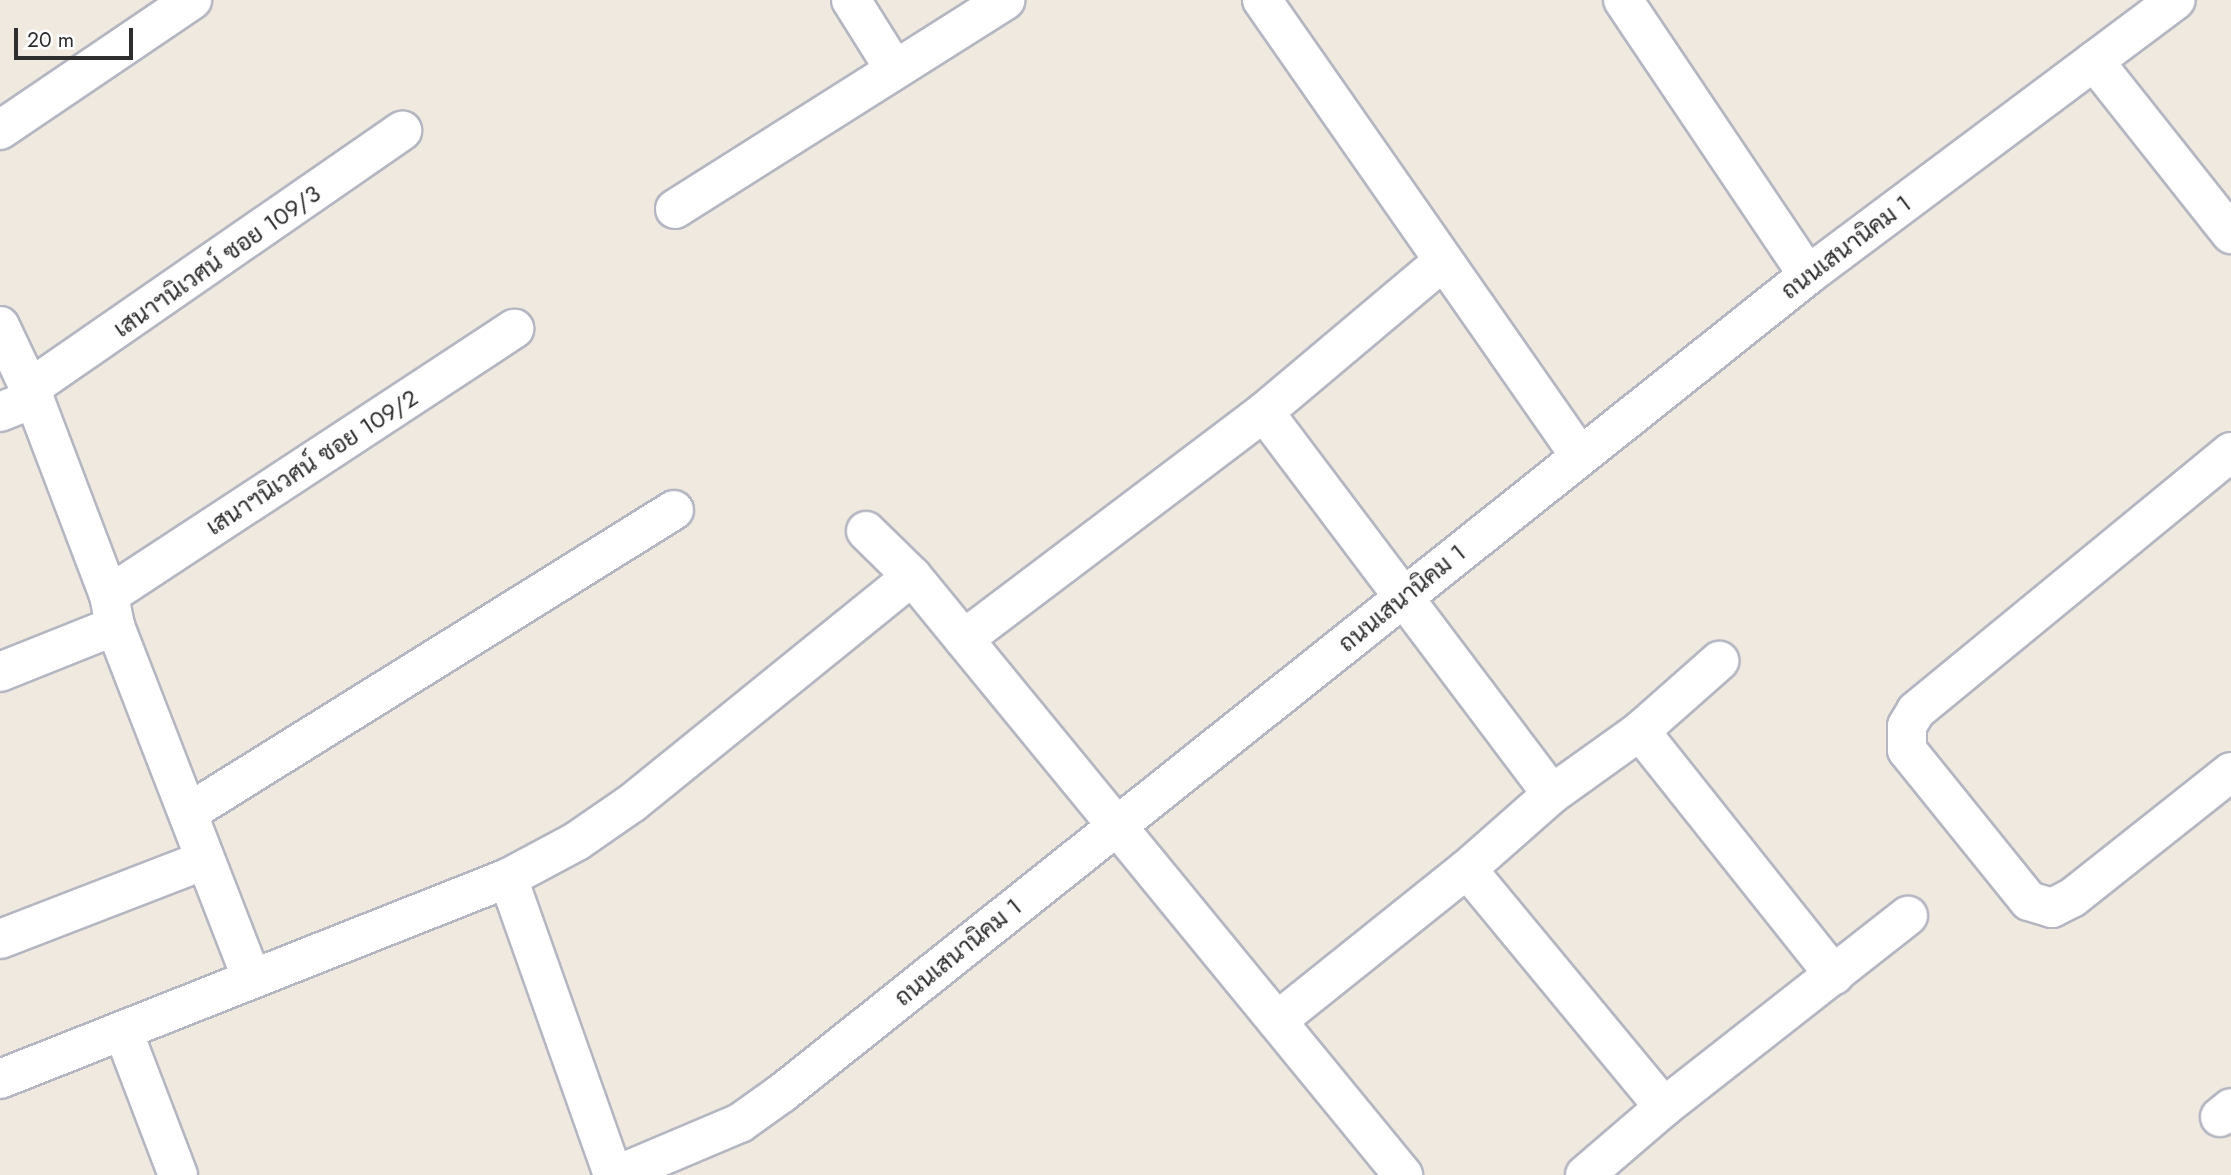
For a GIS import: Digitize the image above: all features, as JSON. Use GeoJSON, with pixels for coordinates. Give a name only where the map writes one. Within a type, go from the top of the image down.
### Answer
{"type":"FeatureCollection","features":[{"type":"Feature","properties":{"kind":"street"},"geometry":{"type":"LineString","coordinates":[[0,130],[191,0]]}},
{"type":"Feature","properties":{"kind":"street"},"geometry":{"type":"LineString","coordinates":[[850,0],[893,67]]}},
{"type":"Feature","properties":{"kind":"street"},"geometry":{"type":"LineString","coordinates":[[674,209],[893,67],[1005,0]]}},
{"type":"Feature","properties":{"kind":"street"},"geometry":{"type":"LineString","coordinates":[[1262,0],[1441,263],[1580,456]]}},
{"type":"Feature","properties":{"kind":"street"},"geometry":{"type":"LineString","coordinates":[[1623,0],[1808,275]]}},
{"type":"Feature","properties":{"kind":"street","name":"ถนนเสนานิคม 1"},"geometry":{"type":"LineString","coordinates":[[615,1175],[740,1123],[1808,275],[2175,0]]}},
{"type":"Feature","properties":{"kind":"street"},"geometry":{"type":"LineString","coordinates":[[2094,61],[2231,234]]}},
{"type":"Feature","properties":{"kind":"street","name":"เสนาฯนิเวศน์ ซอย 109/3"},"geometry":{"type":"LineString","coordinates":[[21,400],[402,131]]}},
{"type":"Feature","properties":{"kind":"street"},"geometry":{"type":"LineString","coordinates":[[964,639],[1264,412],[1441,263]]}},
{"type":"Feature","properties":{"kind":"street"},"geometry":{"type":"LineString","coordinates":[[0,326],[21,400],[112,611],[191,811],[205,860],[251,977]]}},
{"type":"Feature","properties":{"kind":"street","name":"เสนาฯนิเวศน์ ซอย 109/2"},"geometry":{"type":"LineString","coordinates":[[0,672],[112,611],[514,329]]}},
{"type":"Feature","properties":{"kind":"street"},"geometry":{"type":"LineString","coordinates":[[1264,412],[1552,794]]}},
{"type":"Feature","properties":{"kind":"street"},"geometry":{"type":"LineString","coordinates":[[2231,452],[1916,711],[1907,726],[1907,750],[2029,901],[2052,908],[2072,898],[2231,772]]}},
{"type":"Feature","properties":{"kind":"street"},"geometry":{"type":"LineString","coordinates":[[191,811],[674,510]]}},
{"type":"Feature","properties":{"kind":"street"},"geometry":{"type":"LineString","coordinates":[[866,531],[912,576],[1404,1175]]}},
{"type":"Feature","properties":{"kind":"street"},"geometry":{"type":"LineString","coordinates":[[0,1079],[251,977],[508,878],[577,841],[632,803],[912,576]]}},
{"type":"Feature","properties":{"kind":"street"},"geometry":{"type":"LineString","coordinates":[[1277,1021],[1467,869],[1552,794],[1640,731],[1719,661]]}},
{"type":"Feature","properties":{"kind":"street"},"geometry":{"type":"LineString","coordinates":[[1640,731],[1834,975]]}},
{"type":"Feature","properties":{"kind":"street"},"geometry":{"type":"LineString","coordinates":[[0,939],[205,860]]}},
{"type":"Feature","properties":{"kind":"street"},"geometry":{"type":"LineString","coordinates":[[1467,869],[1664,1107]]}},
{"type":"Feature","properties":{"kind":"street"},"geometry":{"type":"LineString","coordinates":[[508,878],[615,1175]]}},
{"type":"Feature","properties":{"kind":"street"},"geometry":{"type":"LineString","coordinates":[[1585,1175],[1664,1107],[1908,916]]}},
{"type":"Feature","properties":{"kind":"street"},"geometry":{"type":"LineString","coordinates":[[123,1031],[178,1175]]}}]}
